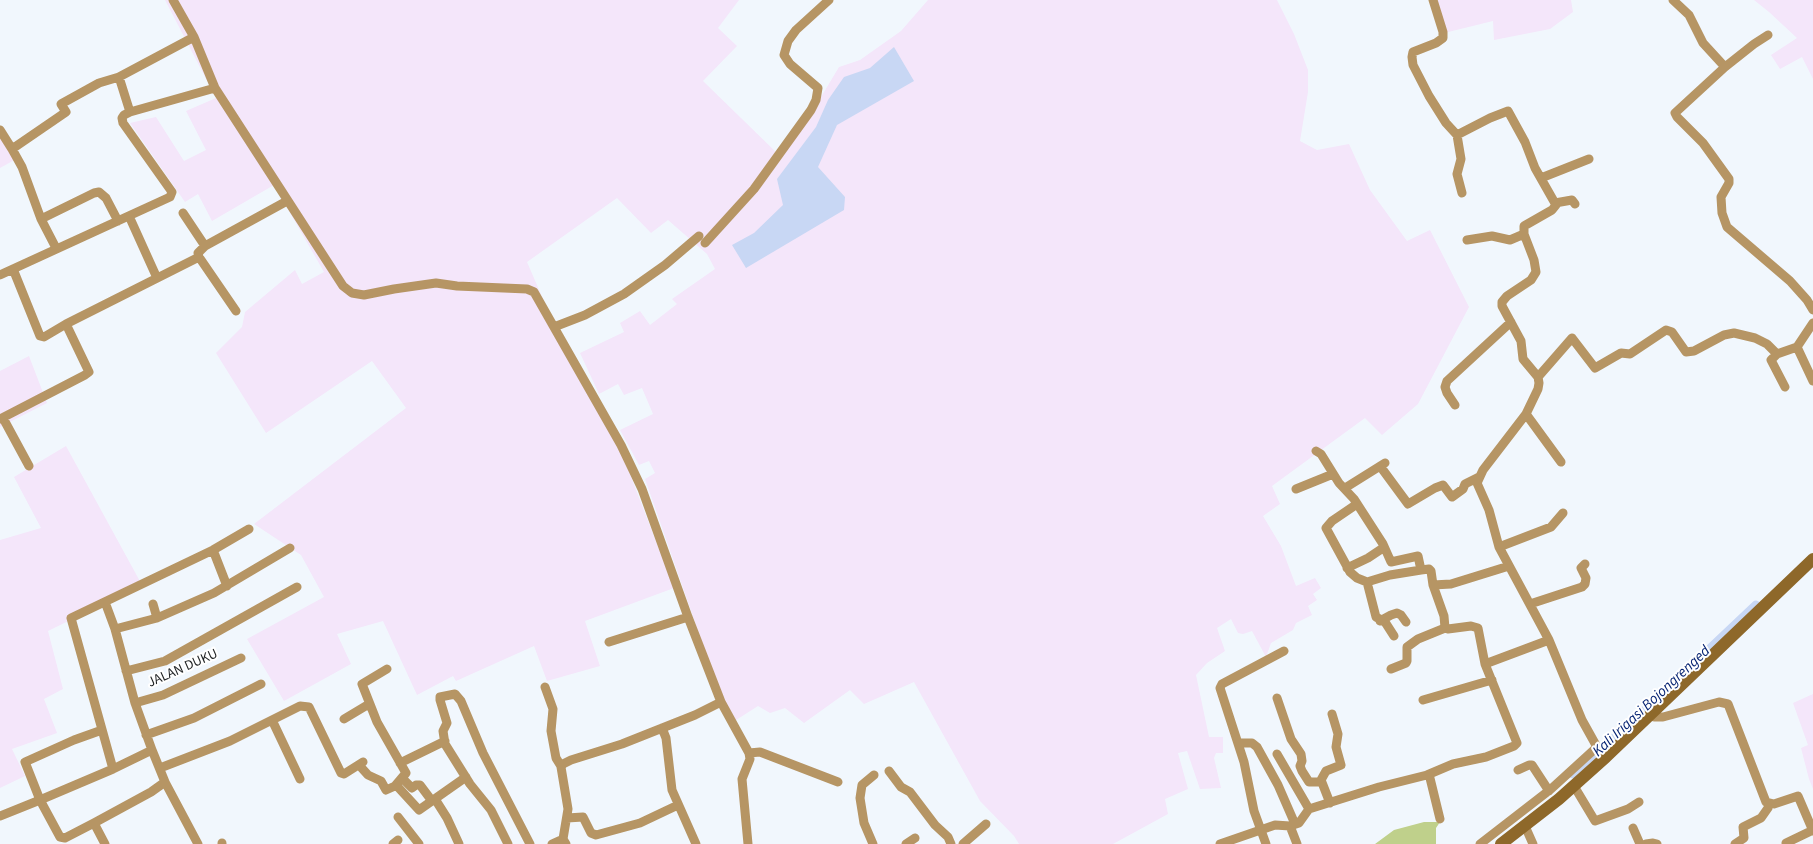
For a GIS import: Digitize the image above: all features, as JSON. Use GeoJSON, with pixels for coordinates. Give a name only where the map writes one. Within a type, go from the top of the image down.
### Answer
{"type":"FeatureCollection","features":[{"type":"Feature","properties":{"kind":"main road"},"geometry":{"type":"LineString","coordinates":[[1501,844],[1509,829],[1525,826],[1554,793],[1574,786],[1601,752],[1650,716],[1813,559]]}},
{"type":"Feature","properties":{"kind":"street"},"geometry":{"type":"LineString","coordinates":[[173,0],[194,37],[215,88],[286,201],[343,286],[352,293],[364,295],[436,282],[457,286],[527,289],[534,292],[621,445],[632,468],[661,539],[688,617],[721,702],[749,753],[750,759],[742,779],[748,844]]}},
{"type":"Feature","properties":{"kind":"street"},"geometry":{"type":"LineString","coordinates":[[1433,0],[1440,18],[1443,38],[1436,44],[1413,52],[1413,65],[1446,123],[1457,135],[1461,159],[1457,174],[1462,193]]}},
{"type":"Feature","properties":{"kind":"street"},"geometry":{"type":"LineString","coordinates":[[1673,0],[1689,15],[1703,44],[1725,67]]}},
{"type":"Feature","properties":{"kind":"street"},"geometry":{"type":"LineString","coordinates":[[554,327],[585,315],[624,294],[702,239],[754,189],[813,105],[818,88],[790,64],[784,55],[788,41],[796,30],[823,2]]}},
{"type":"Feature","properties":{"kind":"street"},"geometry":{"type":"LineString","coordinates":[[1768,35],[1725,67],[1676,111],[1676,115],[1703,143],[1729,179],[1729,183],[1721,198],[1722,213],[1727,227],[1790,281],[1807,300],[1813,310]]}},
{"type":"Feature","properties":{"kind":"street"},"geometry":{"type":"LineString","coordinates":[[12,149],[66,112],[61,104],[99,83],[119,76],[194,37]]}},
{"type":"Feature","properties":{"kind":"street"},"geometry":{"type":"LineString","coordinates":[[119,76],[130,112]]}},
{"type":"Feature","properties":{"kind":"street"},"geometry":{"type":"LineString","coordinates":[[0,275],[172,195],[172,192],[123,123],[122,118],[130,112],[215,88]]}},
{"type":"Feature","properties":{"kind":"street"},"geometry":{"type":"LineString","coordinates":[[1457,135],[1490,118],[1506,111],[1508,112],[1521,134],[1535,168],[1555,203],[1555,207],[1552,210],[1524,226],[1524,234],[1536,269],[1531,280],[1507,296],[1502,302],[1502,306],[1521,341],[1522,359],[1538,377],[1538,389],[1526,414],[1479,477],[1477,483],[1486,502],[1499,547],[1549,640],[1582,720],[1601,752],[1509,829],[1480,844]]}},
{"type":"Feature","properties":{"kind":"street"},"geometry":{"type":"LineString","coordinates":[[0,130],[22,167],[40,219],[56,248]]}},
{"type":"Feature","properties":{"kind":"street"},"geometry":{"type":"LineString","coordinates":[[1541,178],[1589,159]]}},
{"type":"Feature","properties":{"kind":"street"},"geometry":{"type":"LineString","coordinates":[[40,219],[94,192],[99,192],[106,198],[118,221]]}},
{"type":"Feature","properties":{"kind":"street"},"geometry":{"type":"LineString","coordinates":[[1555,203],[1572,200],[1575,204]]}},
{"type":"Feature","properties":{"kind":"street"},"geometry":{"type":"LineString","coordinates":[[236,311],[199,258],[198,253],[205,246],[286,201]]}},
{"type":"Feature","properties":{"kind":"street"},"geometry":{"type":"LineString","coordinates":[[183,213],[205,246]]}},
{"type":"Feature","properties":{"kind":"street"},"geometry":{"type":"LineString","coordinates":[[129,216],[157,278]]}},
{"type":"Feature","properties":{"kind":"street"},"geometry":{"type":"LineString","coordinates":[[1467,240],[1492,236],[1506,241],[1524,234]]}},
{"type":"Feature","properties":{"kind":"street"},"geometry":{"type":"LineString","coordinates":[[13,269],[40,336],[44,336],[199,258]]}},
{"type":"Feature","properties":{"kind":"street"},"geometry":{"type":"LineString","coordinates":[[1455,405],[1445,387],[1447,381],[1511,322]]}},
{"type":"Feature","properties":{"kind":"street"},"geometry":{"type":"LineString","coordinates":[[1785,386],[1771,362],[1772,357],[1797,347],[1813,323]]}},
{"type":"Feature","properties":{"kind":"street"},"geometry":{"type":"LineString","coordinates":[[29,466],[2,419],[88,374],[88,369],[66,324]]}},
{"type":"Feature","properties":{"kind":"street"},"geometry":{"type":"LineString","coordinates":[[1538,377],[1572,338],[1595,368],[1622,354],[1630,354],[1666,330],[1672,332],[1686,352],[1694,351],[1724,335],[1734,333],[1755,338],[1767,344],[1778,354]]}},
{"type":"Feature","properties":{"kind":"street"},"geometry":{"type":"LineString","coordinates":[[1797,347],[1813,381]]}},
{"type":"Feature","properties":{"kind":"street"},"geometry":{"type":"LineString","coordinates":[[1526,414],[1561,462]]}},
{"type":"Feature","properties":{"kind":"street"},"geometry":{"type":"LineString","coordinates":[[1316,452],[1321,454],[1333,474],[1373,526],[1391,562],[1418,556],[1421,570]]}},
{"type":"Feature","properties":{"kind":"street"},"geometry":{"type":"LineString","coordinates":[[1345,488],[1383,465],[1408,504],[1443,485],[1452,497],[1463,489],[1465,484],[1479,477]]}},
{"type":"Feature","properties":{"kind":"street"},"geometry":{"type":"LineString","coordinates":[[1296,489],[1333,474]]}},
{"type":"Feature","properties":{"kind":"street"},"geometry":{"type":"LineString","coordinates":[[1357,504],[1332,521],[1326,528],[1347,568],[1357,578],[1367,582],[1390,575],[1429,569],[1432,571],[1433,585],[1442,609],[1445,628]]}},
{"type":"Feature","properties":{"kind":"street"},"geometry":{"type":"LineString","coordinates":[[1499,547],[1551,526],[1563,513]]}},
{"type":"Feature","properties":{"kind":"street"},"geometry":{"type":"LineString","coordinates":[[113,769],[71,618],[213,550],[249,529]]}},
{"type":"Feature","properties":{"kind":"street"},"geometry":{"type":"LineString","coordinates":[[1347,568],[1383,548],[1383,544]]}},
{"type":"Feature","properties":{"kind":"street"},"geometry":{"type":"LineString","coordinates":[[115,629],[157,618],[227,586],[290,548]]}},
{"type":"Feature","properties":{"kind":"street"},"geometry":{"type":"LineString","coordinates":[[213,550],[227,586]]}},
{"type":"Feature","properties":{"kind":"street"},"geometry":{"type":"LineString","coordinates":[[1530,604],[1582,587],[1585,584],[1586,578],[1581,568],[1585,564]]}},
{"type":"Feature","properties":{"kind":"street"},"geometry":{"type":"LineString","coordinates":[[1433,585],[1451,584],[1509,566]]}},
{"type":"Feature","properties":{"kind":"street"},"geometry":{"type":"LineString","coordinates":[[1367,582],[1376,617],[1380,621],[1385,622],[1394,636]]}},
{"type":"Feature","properties":{"kind":"street"},"geometry":{"type":"LineString","coordinates":[[126,671],[165,661],[296,586]]}},
{"type":"Feature","properties":{"kind":"street"},"geometry":{"type":"LineString","coordinates":[[105,602],[115,629],[135,703],[146,735],[165,782],[198,844]]}},
{"type":"Feature","properties":{"kind":"street"},"geometry":{"type":"LineString","coordinates":[[153,604],[157,618]]}},
{"type":"Feature","properties":{"kind":"street"},"geometry":{"type":"LineString","coordinates":[[1380,621],[1391,614],[1397,614],[1401,615],[1406,622]]}},
{"type":"Feature","properties":{"kind":"street"},"geometry":{"type":"LineString","coordinates":[[610,642],[688,617]]}},
{"type":"Feature","properties":{"kind":"street"},"geometry":{"type":"LineString","coordinates":[[1220,844],[1275,826],[1299,823],[1309,809],[1379,787],[1429,774],[1453,764],[1486,757],[1517,743],[1485,664],[1478,628],[1471,626],[1445,628],[1409,644],[1407,647],[1407,661],[1391,669]]}},
{"type":"Feature","properties":{"kind":"street"},"geometry":{"type":"LineString","coordinates":[[1485,664],[1549,640]]}},
{"type":"Feature","properties":{"kind":"street"},"geometry":{"type":"LineString","coordinates":[[1266,844],[1260,830],[1244,762],[1220,690],[1221,686],[1284,651]]}},
{"type":"Feature","properties":{"kind":"street","name":"JALAN DUKU"},"geometry":{"type":"LineString","coordinates":[[135,703],[163,695],[241,658]]}},
{"type":"Feature","properties":{"kind":"street"},"geometry":{"type":"LineString","coordinates":[[160,768],[230,742],[300,706],[309,707],[341,773],[344,774],[361,764],[368,775],[381,781],[386,790],[395,786],[406,773],[377,722],[362,684],[387,669]]}},
{"type":"Feature","properties":{"kind":"street"},"geometry":{"type":"LineString","coordinates":[[1423,700],[1492,680]]}},
{"type":"Feature","properties":{"kind":"street"},"geometry":{"type":"LineString","coordinates":[[146,735],[194,718],[261,684]]}},
{"type":"Feature","properties":{"kind":"street"},"geometry":{"type":"LineString","coordinates":[[545,687],[553,709],[551,731],[556,758],[562,766],[568,809],[564,842],[552,844]]}},
{"type":"Feature","properties":{"kind":"street"},"geometry":{"type":"LineString","coordinates":[[508,844],[491,810],[466,777],[445,742],[442,731],[446,723],[439,699],[447,695],[455,694],[461,700],[483,753],[530,844]]}},
{"type":"Feature","properties":{"kind":"street"},"geometry":{"type":"LineString","coordinates":[[1277,698],[1291,739],[1301,754],[1302,762],[1300,766],[1302,772],[1309,782],[1321,782]]}},
{"type":"Feature","properties":{"kind":"street"},"geometry":{"type":"LineString","coordinates":[[562,766],[572,760],[622,744],[662,728],[709,709],[721,702]]}},
{"type":"Feature","properties":{"kind":"street"},"geometry":{"type":"LineString","coordinates":[[1650,716],[1663,716],[1719,702],[1728,704],[1764,798],[1769,804]]}},
{"type":"Feature","properties":{"kind":"street"},"geometry":{"type":"LineString","coordinates":[[344,719],[369,704]]}},
{"type":"Feature","properties":{"kind":"street"},"geometry":{"type":"LineString","coordinates":[[1330,803],[1321,782],[1323,775],[1326,771],[1341,765],[1336,747],[1338,734],[1332,714]]}},
{"type":"Feature","properties":{"kind":"street"},"geometry":{"type":"LineString","coordinates":[[272,720],[300,779]]}},
{"type":"Feature","properties":{"kind":"street"},"geometry":{"type":"LineString","coordinates":[[662,728],[666,738],[672,790],[696,844]]}},
{"type":"Feature","properties":{"kind":"street"},"geometry":{"type":"LineString","coordinates":[[102,730],[74,740],[26,762],[40,800],[57,833],[62,838],[94,824],[165,782]]}},
{"type":"Feature","properties":{"kind":"street"},"geometry":{"type":"LineString","coordinates":[[400,764],[445,742]]}},
{"type":"Feature","properties":{"kind":"street"},"geometry":{"type":"LineString","coordinates":[[1238,743],[1252,743],[1257,747],[1278,785],[1297,844]]}},
{"type":"Feature","properties":{"kind":"street"},"geometry":{"type":"LineString","coordinates":[[0,816],[113,769],[152,750]]}},
{"type":"Feature","properties":{"kind":"street"},"geometry":{"type":"LineString","coordinates":[[749,753],[760,752],[838,782]]}},
{"type":"Feature","properties":{"kind":"street"},"geometry":{"type":"LineString","coordinates":[[1277,754],[1309,809]]}},
{"type":"Feature","properties":{"kind":"street"},"geometry":{"type":"LineString","coordinates":[[1518,770],[1529,764],[1532,765],[1554,793]]}},
{"type":"Feature","properties":{"kind":"street"},"geometry":{"type":"LineString","coordinates":[[890,771],[901,787],[910,792],[948,837],[951,844]]}},
{"type":"Feature","properties":{"kind":"street"},"geometry":{"type":"LineString","coordinates":[[1429,774],[1440,819]]}},
{"type":"Feature","properties":{"kind":"street"},"geometry":{"type":"LineString","coordinates":[[873,844],[864,824],[860,798],[863,783],[874,775]]}},
{"type":"Feature","properties":{"kind":"street"},"geometry":{"type":"LineString","coordinates":[[395,786],[419,810],[466,777]]}},
{"type":"Feature","properties":{"kind":"street"},"geometry":{"type":"LineString","coordinates":[[402,778],[412,788],[417,784],[420,785],[434,800],[447,818],[459,844]]}},
{"type":"Feature","properties":{"kind":"street"},"geometry":{"type":"LineString","coordinates":[[1574,786],[1595,822],[1639,802]]}},
{"type":"Feature","properties":{"kind":"street"},"geometry":{"type":"LineString","coordinates":[[1769,804],[1798,796],[1813,830],[1786,843]]}},
{"type":"Feature","properties":{"kind":"street"},"geometry":{"type":"LineString","coordinates":[[1735,844],[1744,838],[1743,827],[1760,818],[1769,804]]}},
{"type":"Feature","properties":{"kind":"street"},"geometry":{"type":"LineString","coordinates":[[567,818],[582,817],[591,833],[596,835],[640,824],[678,805]]}},
{"type":"Feature","properties":{"kind":"street"},"geometry":{"type":"LineString","coordinates":[[398,817],[419,844]]}},
{"type":"Feature","properties":{"kind":"street"},"geometry":{"type":"LineString","coordinates":[[94,824],[105,844]]}},
{"type":"Feature","properties":{"kind":"street"},"geometry":{"type":"LineString","coordinates":[[964,844],[986,824]]}},
{"type":"Feature","properties":{"kind":"street"},"geometry":{"type":"LineString","coordinates":[[1525,826],[1533,844]]}},
{"type":"Feature","properties":{"kind":"street"},"geometry":{"type":"LineString","coordinates":[[1633,828],[1640,844]]}},
{"type":"Feature","properties":{"kind":"street"},"geometry":{"type":"LineString","coordinates":[[906,844],[915,838]]}},
{"type":"Feature","properties":{"kind":"street"},"geometry":{"type":"LineString","coordinates":[[1646,844],[1657,844]]}},
{"type":"Feature","properties":{"kind":"shaded area"},"geometry":{"type":"Polygon","coordinates":[[[165,0],[739,0],[718,28],[737,46],[703,81],[779,155],[821,97],[839,67],[860,60],[901,31],[928,0],[1277,0],[1294,34],[1308,70],[1308,92],[1300,141],[1317,150],[1349,144],[1370,190],[1407,241],[1430,230],[1469,307],[1418,404],[1382,435],[1365,418],[1272,486],[1280,504],[1263,516],[1281,546],[1296,586],[1315,578],[1321,588],[1313,594],[1317,600],[1308,606],[1312,615],[1296,623],[1293,630],[1271,643],[1266,657],[1252,631],[1243,634],[1238,633],[1231,619],[1217,628],[1225,651],[1207,663],[1196,675],[1209,737],[1223,737],[1223,753],[1216,753],[1214,758],[1221,788],[1200,789],[1187,751],[1178,753],[1188,789],[1165,799],[1168,814],[1113,844],[1019,844],[1014,836],[980,801],[914,682],[864,704],[850,690],[804,723],[785,708],[770,713],[758,706],[733,722],[719,691],[645,479],[655,473],[649,461],[639,465],[620,430],[653,414],[642,388],[624,395],[618,384],[599,394],[580,353],[624,332],[620,323],[640,311],[650,325],[677,304],[672,299],[715,269],[707,254],[668,220],[651,233],[617,198],[527,262],[569,359],[621,451],[674,588],[585,621],[600,666],[547,681],[534,646],[456,681],[453,676],[417,695],[383,621],[337,634],[351,664],[284,701],[247,639],[324,597],[301,555],[254,524],[406,408],[372,361],[266,433],[216,353],[242,327],[245,312],[295,270],[302,284],[324,272],[274,185],[212,221],[198,194],[185,202],[130,123],[156,117],[184,161],[206,150],[186,111],[216,98],[165,0]]]}},
{"type":"Feature","properties":{"kind":"shaded area"},"geometry":{"type":"Polygon","coordinates":[[[1429,0],[1571,0],[1573,12],[1550,29],[1494,40],[1493,21],[1440,34],[1429,0]]]}},
{"type":"Feature","properties":{"kind":"shaded area"},"geometry":{"type":"Polygon","coordinates":[[[1754,0],[1813,0],[1813,79],[1802,57],[1780,69],[1771,55],[1797,38],[1754,0]]]}},
{"type":"Feature","properties":{"kind":"shaded area"},"geometry":{"type":"Polygon","coordinates":[[[0,128],[18,158],[0,168],[0,128]]]}},
{"type":"Feature","properties":{"kind":"shaded area"},"geometry":{"type":"Polygon","coordinates":[[[29,356],[47,403],[0,427],[0,371],[29,356]]]}},
{"type":"Feature","properties":{"kind":"shaded area"},"geometry":{"type":"Polygon","coordinates":[[[66,446],[142,585],[48,631],[63,689],[44,699],[57,733],[12,749],[25,776],[0,788],[0,540],[41,528],[14,477],[66,446]]]}},
{"type":"Feature","properties":{"kind":"shaded area"},"geometry":{"type":"Polygon","coordinates":[[[1813,694],[1813,789],[1801,748],[1808,745],[1793,703],[1813,694]]]}},
{"type":"Feature","properties":{"kind":"green space"},"geometry":{"type":"Polygon","coordinates":[[[1424,822],[1440,822],[1436,828],[1436,844],[1375,844],[1394,830],[1424,822]]]}},
{"type":"Feature","properties":{"kind":"water"},"geometry":{"type":"Polygon","coordinates":[[[894,47],[914,81],[837,125],[818,167],[845,197],[844,210],[746,268],[732,245],[754,233],[783,205],[777,179],[816,127],[828,100],[844,77],[870,68],[894,47]]]}},
{"type":"Feature","properties":{"kind":"waterway","name":"Kali Irigasi Bojongrenged"},"geometry":{"type":"LineString","coordinates":[[1573,774],[1628,726],[1756,605]]}}]}
